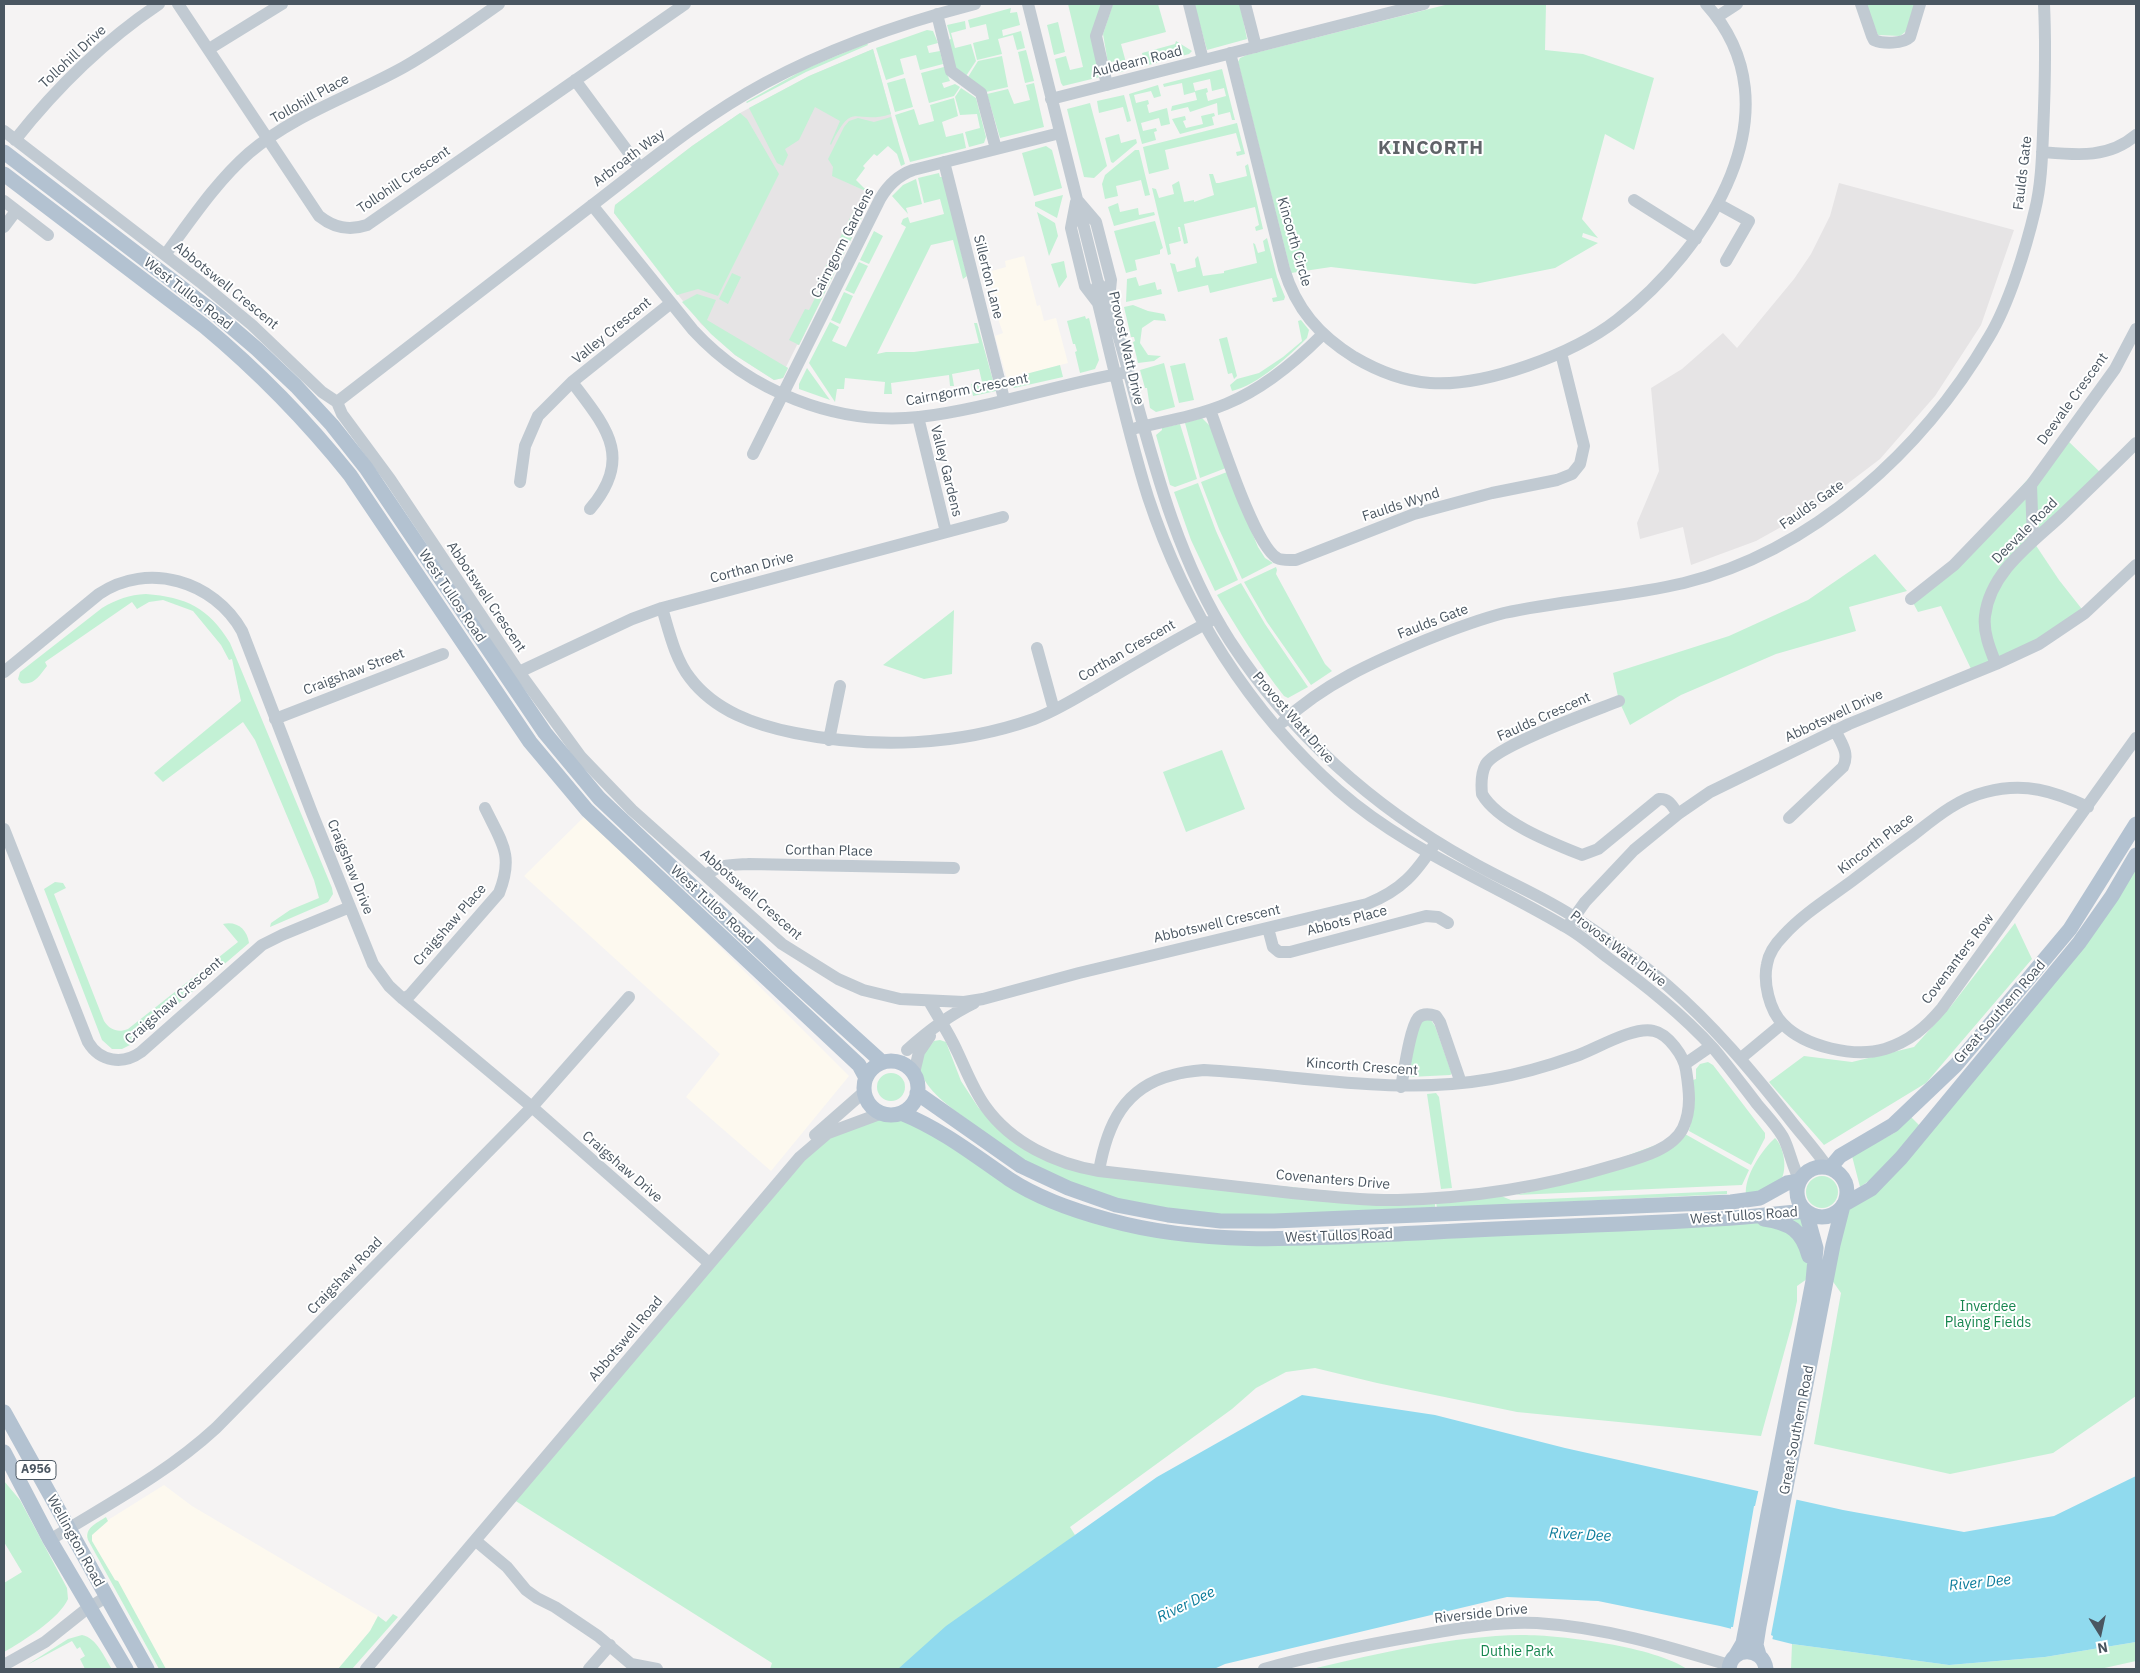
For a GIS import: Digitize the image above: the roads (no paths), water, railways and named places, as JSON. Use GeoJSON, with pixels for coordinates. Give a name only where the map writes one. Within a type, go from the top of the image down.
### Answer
{"type":"FeatureCollection","features":[{"type":"Feature","properties":{"kind":"main road","name":"West Tullos Road"},"geometry":{"type":"LineString","coordinates":[[4,152],[216,314],[296,386],[332,425],[366,468],[545,733],[599,798],[787,976],[882,1062]]}},
{"type":"Feature","properties":{"kind":"main road","name":"West Tullos Road"},"geometry":{"type":"LineString","coordinates":[[4,174],[204,326],[282,396],[317,434],[350,475],[530,742],[557,777],[587,810],[858,1065],[865,1085]]}},
{"type":"Feature","properties":{"kind":"main road","name":"Great Southern Road"},"geometry":{"type":"LineString","coordinates":[[1829,1168],[1840,1156],[1893,1125],[1956,1065],[2070,929],[2136,824]]}},
{"type":"Feature","properties":{"kind":"main road","name":"Great Southern Road"},"geometry":{"type":"LineString","coordinates":[[1742,1655],[1817,1280],[1843,1206],[1871,1189],[1901,1158],[2079,943],[2112,896],[2136,855]]}},
{"type":"Feature","properties":{"kind":"main road"},"geometry":{"type":"LineString","coordinates":[[882,1062],[899,1062],[906,1065],[914,1073],[918,1094],[909,1108],[901,1112],[892,1114],[882,1113],[870,1105],[865,1085],[875,1066],[882,1062]]}},
{"type":"Feature","properties":{"kind":"main road","name":"West Tullos Road"},"geometry":{"type":"LineString","coordinates":[[918,1094],[1021,1166],[1068,1188],[1116,1205],[1168,1215],[1203,1219],[1274,1221],[1406,1217],[1731,1202],[1760,1198],[1787,1183],[1800,1181]]}},
{"type":"Feature","properties":{"kind":"main road","name":"West Tullos Road"},"geometry":{"type":"LineString","coordinates":[[901,1112],[947,1136],[1011,1180],[1040,1195],[1109,1220],[1164,1232],[1218,1237],[1293,1238],[1745,1217],[1806,1212]]}},
{"type":"Feature","properties":{"kind":"main road"},"geometry":{"type":"LineString","coordinates":[[1829,1168],[1839,1173],[1846,1183],[1847,1195],[1843,1206],[1832,1215],[1826,1217],[1812,1216],[1806,1212],[1797,1197],[1800,1181],[1812,1169],[1829,1168]]}},
{"type":"Feature","properties":{"kind":"main road","name":"Great Southern Road"},"geometry":{"type":"LineString","coordinates":[[1806,1212],[1816,1248],[1817,1280]]}},
{"type":"Feature","properties":{"kind":"main road"},"geometry":{"type":"LineString","coordinates":[[1745,1217],[1779,1221],[1792,1227],[1801,1235],[1806,1245],[1817,1280]]}},
{"type":"Feature","properties":{"kind":"main road","name":"Wellington Road"},"geometry":{"type":"LineString","coordinates":[[4,1412],[146,1669]]}},
{"type":"Feature","properties":{"kind":"main road","name":"Wellington Road"},"geometry":{"type":"LineString","coordinates":[[4,1452],[50,1540],[126,1669]]}},
{"type":"Feature","properties":{"kind":"main road"},"geometry":{"type":"LineString","coordinates":[[1742,1655],[1764,1662],[1766,1669]]}},
{"type":"Feature","properties":{"kind":"street","name":"Tollohill Drive"},"geometry":{"type":"LineString","coordinates":[[15,140],[40,109],[97,52],[158,4]]}},
{"type":"Feature","properties":{"kind":"street","name":"Tollohill Crescent"},"geometry":{"type":"LineString","coordinates":[[178,4],[319,216],[331,225],[340,228],[359,228],[367,225],[684,4]]}},
{"type":"Feature","properties":{"kind":"street"},"geometry":{"type":"LineString","coordinates":[[209,49],[282,4]]}},
{"type":"Feature","properties":{"kind":"street","name":"Tollohill Place"},"geometry":{"type":"LineString","coordinates":[[165,255],[217,186],[249,154],[283,128],[318,108],[404,67],[456,35],[498,4]]}},
{"type":"Feature","properties":{"kind":"street","name":"Provost Watt Drive"},"geometry":{"type":"LineString","coordinates":[[1028,4],[1098,283],[1106,291],[1103,302],[1136,428],[1186,556],[1216,618],[1246,664],[1318,750],[1348,777],[1404,821],[1436,842],[1541,897],[1656,994],[1711,1046],[1736,1075],[1784,1138],[1794,1170],[1800,1181]]}},
{"type":"Feature","properties":{"kind":"street"},"geometry":{"type":"LineString","coordinates":[[1107,4],[1096,34],[1107,85]]}},
{"type":"Feature","properties":{"kind":"street"},"geometry":{"type":"LineString","coordinates":[[1189,4],[1203,60]]}},
{"type":"Feature","properties":{"kind":"street"},"geometry":{"type":"LineString","coordinates":[[1246,4],[1256,46]]}},
{"type":"Feature","properties":{"kind":"street"},"geometry":{"type":"LineString","coordinates":[[1230,53],[1424,4]]}},
{"type":"Feature","properties":{"kind":"street","name":"Kincorth Circle"},"geometry":{"type":"LineString","coordinates":[[1230,53],[1286,277],[1301,307],[1322,335],[1371,366],[1401,378],[1430,383],[1462,381],[1504,374],[1561,353],[1615,321],[1666,275],[1696,239],[1718,204],[1741,146],[1746,110],[1743,77],[1729,34],[1718,16],[1706,4]]}},
{"type":"Feature","properties":{"kind":"street"},"geometry":{"type":"LineString","coordinates":[[1718,16],[1737,4]]}},
{"type":"Feature","properties":{"kind":"street"},"geometry":{"type":"LineString","coordinates":[[1861,4],[1874,40],[1883,42],[1904,41],[1910,38],[1920,4]]}},
{"type":"Feature","properties":{"kind":"street","name":"Faulds Gate"},"geometry":{"type":"LineString","coordinates":[[1278,727],[1289,717],[1349,675],[1408,647],[1460,626],[1531,608],[1632,594],[1688,582],[1766,554],[1822,519],[1882,471],[1939,411],[1990,336],[2000,315],[2036,207],[2042,152],[2045,48],[2044,4]]}},
{"type":"Feature","properties":{"kind":"street","name":"Arbroath Way"},"geometry":{"type":"LineString","coordinates":[[337,402],[700,123],[764,84],[833,50],[967,5]]}},
{"type":"Feature","properties":{"kind":"street"},"geometry":{"type":"LineString","coordinates":[[936,14],[951,71],[981,93],[996,149]]}},
{"type":"Feature","properties":{"kind":"street","name":"Auldearn Road"},"geometry":{"type":"LineString","coordinates":[[1051,99],[1230,53]]}},
{"type":"Feature","properties":{"kind":"street"},"geometry":{"type":"LineString","coordinates":[[575,80],[640,168]]}},
{"type":"Feature","properties":{"kind":"street","name":"Abbotswell Crescent"},"geometry":{"type":"LineString","coordinates":[[4,131],[165,255],[252,325],[322,392],[337,402],[342,414],[394,484],[518,672],[581,757],[632,810],[782,944],[819,969],[863,990],[900,999],[964,1002],[983,999],[1079,973],[1367,904],[1382,898],[1404,884],[1436,842]]}},
{"type":"Feature","properties":{"kind":"street","name":"Cairngorm Gardens"},"geometry":{"type":"LineString","coordinates":[[783,394],[883,194],[897,179],[908,172],[1060,133]]}},
{"type":"Feature","properties":{"kind":"street"},"geometry":{"type":"LineString","coordinates":[[2042,152],[2081,156],[2098,154],[2114,149],[2136,135]]}},
{"type":"Feature","properties":{"kind":"street","name":"Sillerton Lane"},"geometry":{"type":"LineString","coordinates":[[944,162],[1004,399]]}},
{"type":"Feature","properties":{"kind":"street"},"geometry":{"type":"LineString","coordinates":[[1077,200],[1096,222],[1111,280],[1103,302],[1085,286],[1070,228],[1077,200]]}},
{"type":"Feature","properties":{"kind":"street"},"geometry":{"type":"LineString","coordinates":[[1634,200],[1696,239]]}},
{"type":"Feature","properties":{"kind":"street"},"geometry":{"type":"LineString","coordinates":[[4,201],[48,235]]}},
{"type":"Feature","properties":{"kind":"street"},"geometry":{"type":"LineString","coordinates":[[1718,204],[1749,221],[1726,261]]}},
{"type":"Feature","properties":{"kind":"street","name":"Cairngorm Crescent"},"geometry":{"type":"LineString","coordinates":[[592,205],[697,334],[723,358],[751,377],[798,401],[843,413],[885,418],[918,417],[1122,374]]}},
{"type":"Feature","properties":{"kind":"street"},"geometry":{"type":"LineString","coordinates":[[4,227],[16,211]]}},
{"type":"Feature","properties":{"kind":"street","name":"Valley Crescent"},"geometry":{"type":"LineString","coordinates":[[520,482],[525,446],[538,416],[572,382],[671,302]]}},
{"type":"Feature","properties":{"kind":"street","name":"Deevale Crescent"},"geometry":{"type":"LineString","coordinates":[[1911,599],[1954,565],[2031,484],[2115,369],[2136,328]]}},
{"type":"Feature","properties":{"kind":"street"},"geometry":{"type":"LineString","coordinates":[[1136,428],[1210,410],[1241,397],[1270,380],[1298,359],[1322,335]]}},
{"type":"Feature","properties":{"kind":"street","name":"Faulds Wynd"},"geometry":{"type":"LineString","coordinates":[[1210,410],[1262,543],[1276,557],[1284,560],[1296,560],[1414,514],[1492,493],[1557,480],[1572,474],[1580,464],[1584,446],[1561,353]]}},
{"type":"Feature","properties":{"kind":"street","name":"Valley Crescent"},"geometry":{"type":"LineString","coordinates":[[572,382],[604,425],[610,439],[613,454],[609,480],[601,496],[590,509]]}},
{"type":"Feature","properties":{"kind":"street"},"geometry":{"type":"LineString","coordinates":[[753,454],[783,394]]}},
{"type":"Feature","properties":{"kind":"street","name":"Valley Gardens"},"geometry":{"type":"LineString","coordinates":[[918,417],[946,532]]}},
{"type":"Feature","properties":{"kind":"street","name":"Provost Watt Drive"},"geometry":{"type":"LineString","coordinates":[[1136,428],[1143,480],[1164,542],[1203,625],[1253,698],[1308,762],[1340,792],[1428,854],[1571,922],[1668,985],[1741,1058],[1829,1168]]}},
{"type":"Feature","properties":{"kind":"street","name":"Deevale Road"},"geometry":{"type":"LineString","coordinates":[[1996,664],[1986,630],[1985,616],[1994,586],[2004,572],[2033,541],[2136,443]]}},
{"type":"Feature","properties":{"kind":"street"},"geometry":{"type":"LineString","coordinates":[[2031,484],[2033,541]]}},
{"type":"Feature","properties":{"kind":"street","name":"Corthan Drive"},"geometry":{"type":"LineString","coordinates":[[518,672],[632,618],[662,608],[1003,517]]}},
{"type":"Feature","properties":{"kind":"street","name":"Abbotswell Drive"},"geometry":{"type":"LineString","coordinates":[[1571,922],[1585,902],[1622,862],[1678,814],[1710,792],[1835,730],[1996,664],[2039,644],[2085,613],[2136,565]]}},
{"type":"Feature","properties":{"kind":"street","name":"Craigshaw Drive"},"geometry":{"type":"LineString","coordinates":[[4,672],[106,589],[140,578],[175,580],[208,593],[223,604],[242,631],[275,719],[373,964],[389,986],[709,1263]]}},
{"type":"Feature","properties":{"kind":"street","name":"Corthan Crescent"},"geometry":{"type":"LineString","coordinates":[[662,608],[679,658],[690,678],[708,698],[733,714],[780,730],[829,740],[872,744],[932,742],[998,729],[1034,719],[1054,710],[1216,618]]}},
{"type":"Feature","properties":{"kind":"street"},"geometry":{"type":"LineString","coordinates":[[1037,648],[1054,710]]}},
{"type":"Feature","properties":{"kind":"street","name":"Craigshaw Street"},"geometry":{"type":"LineString","coordinates":[[275,719],[443,654]]}},
{"type":"Feature","properties":{"kind":"street"},"geometry":{"type":"LineString","coordinates":[[829,740],[840,686]]}},
{"type":"Feature","properties":{"kind":"street","name":"Faulds Crescent"},"geometry":{"type":"LineString","coordinates":[[1619,701],[1529,738],[1494,756],[1486,764],[1482,774],[1482,794],[1495,812],[1537,835],[1582,855],[1598,850],[1659,799],[1669,801],[1678,814]]}},
{"type":"Feature","properties":{"kind":"street"},"geometry":{"type":"LineString","coordinates":[[1789,818],[1843,767],[1846,761],[1846,752],[1835,730]]}},
{"type":"Feature","properties":{"kind":"street","name":"Covenanters Row"},"geometry":{"type":"LineString","coordinates":[[1782,1024],[1822,1046],[1850,1053],[1884,1049],[1913,1037],[1942,1008],[2136,738]]}},
{"type":"Feature","properties":{"kind":"street","name":"Kincorth Place"},"geometry":{"type":"LineString","coordinates":[[1782,1024],[1772,1008],[1766,984],[1769,956],[1776,943],[1785,933],[1832,896],[1944,811],[1976,795],[2004,788],[2049,790],[2088,807]]}},
{"type":"Feature","properties":{"kind":"street","name":"Craigshaw Place"},"geometry":{"type":"LineString","coordinates":[[403,1000],[410,995],[499,893],[504,880],[507,861],[505,850],[485,808]]}},
{"type":"Feature","properties":{"kind":"street","name":"Craigshaw Crescent"},"geometry":{"type":"LineString","coordinates":[[4,829],[88,1042],[98,1054],[106,1059],[124,1060],[141,1052],[262,945],[350,906]]}},
{"type":"Feature","properties":{"kind":"street","name":"Corthan Place"},"geometry":{"type":"LineString","coordinates":[[706,876],[709,872],[719,867],[749,864],[954,868]]}},
{"type":"Feature","properties":{"kind":"street","name":"Abbots Place"},"geometry":{"type":"LineString","coordinates":[[1268,928],[1273,947],[1282,952],[1290,952],[1426,916],[1438,917],[1448,922]]}},
{"type":"Feature","properties":{"kind":"street","name":"Craigshaw Road"},"geometry":{"type":"LineString","coordinates":[[50,1540],[166,1470],[190,1451],[281,1362],[532,1108],[629,997]]}},
{"type":"Feature","properties":{"kind":"street","name":"Abbotswell Crescent"},"geometry":{"type":"LineString","coordinates":[[907,1050],[922,1035],[959,1010],[983,999]]}},
{"type":"Feature","properties":{"kind":"street","name":"Covenanters Drive"},"geometry":{"type":"LineString","coordinates":[[929,1000],[958,1053],[974,1089],[986,1107],[1016,1137],[1051,1158],[1076,1167],[1100,1171],[1328,1196],[1396,1200],[1501,1192],[1545,1184],[1632,1160],[1655,1151],[1674,1140],[1682,1129],[1688,1112],[1689,1093],[1685,1064]]}},
{"type":"Feature","properties":{"kind":"street"},"geometry":{"type":"LineString","coordinates":[[1401,1087],[1412,1031],[1418,1019],[1423,1015],[1431,1014],[1436,1016],[1440,1022],[1461,1083]]}},
{"type":"Feature","properties":{"kind":"street","name":"Abbotswell Crescent"},"geometry":{"type":"LineString","coordinates":[[914,1073],[919,1052],[942,1023]]}},
{"type":"Feature","properties":{"kind":"street"},"geometry":{"type":"LineString","coordinates":[[1685,1064],[1711,1046],[1741,1058],[1782,1024]]}},
{"type":"Feature","properties":{"kind":"street","name":"Kincorth Crescent"},"geometry":{"type":"LineString","coordinates":[[1100,1171],[1103,1150],[1111,1123],[1124,1105],[1142,1089],[1172,1075],[1213,1070],[1401,1087],[1461,1083],[1533,1070],[1627,1035],[1649,1030],[1658,1032],[1669,1040],[1685,1064]]}},
{"type":"Feature","properties":{"kind":"street"},"geometry":{"type":"LineString","coordinates":[[800,1157],[806,1144],[865,1085]]}},
{"type":"Feature","properties":{"kind":"street"},"geometry":{"type":"LineString","coordinates":[[800,1157],[828,1133],[882,1113]]}},
{"type":"Feature","properties":{"kind":"street","name":"Abbotswell Road"},"geometry":{"type":"LineString","coordinates":[[366,1669],[800,1157]]}},
{"type":"Feature","properties":{"kind":"street"},"geometry":{"type":"LineString","coordinates":[[476,1540],[507,1567],[526,1590],[555,1607],[610,1645],[631,1664],[657,1669]]}},
{"type":"Feature","properties":{"kind":"street"},"geometry":{"type":"LineString","coordinates":[[4,1665],[53,1636],[106,1596]]}},
{"type":"Feature","properties":{"kind":"street","name":"Riverside Drive"},"geometry":{"type":"LineString","coordinates":[[1264,1669],[1378,1643],[1467,1628],[1521,1623],[1558,1625],[1652,1642],[1742,1655]]}},
{"type":"Feature","properties":{"kind":"street"},"geometry":{"type":"LineString","coordinates":[[589,1669],[610,1645]]}},
{"type":"Feature","properties":{"kind":"water","name":"River Dee"},"geometry":{"type":"Polygon","coordinates":[[[1302,1395],[1435,1415],[1565,1448],[1843,1510],[1964,1532],[2054,1516],[2136,1476],[2136,1642],[2045,1657],[1949,1665],[1792,1644],[1720,1626],[1598,1601],[1507,1597],[1225,1664],[1214,1669],[898,1669],[946,1626],[1157,1477],[1302,1395]]]}},
{"type":"Feature","properties":{"kind":"district","name":"KINCORTH"},"geometry":{"type":"Point","coordinates":[1431,149]}},
{"type":"Feature","properties":{"kind":"park label","name":"Inverdee Playing Fields"},"geometry":{"type":"Point","coordinates":[1988,1315]}},
{"type":"Feature","properties":{"kind":"park label","name":"Duthie Park"},"geometry":{"type":"Point","coordinates":[1517,1652]}}]}
